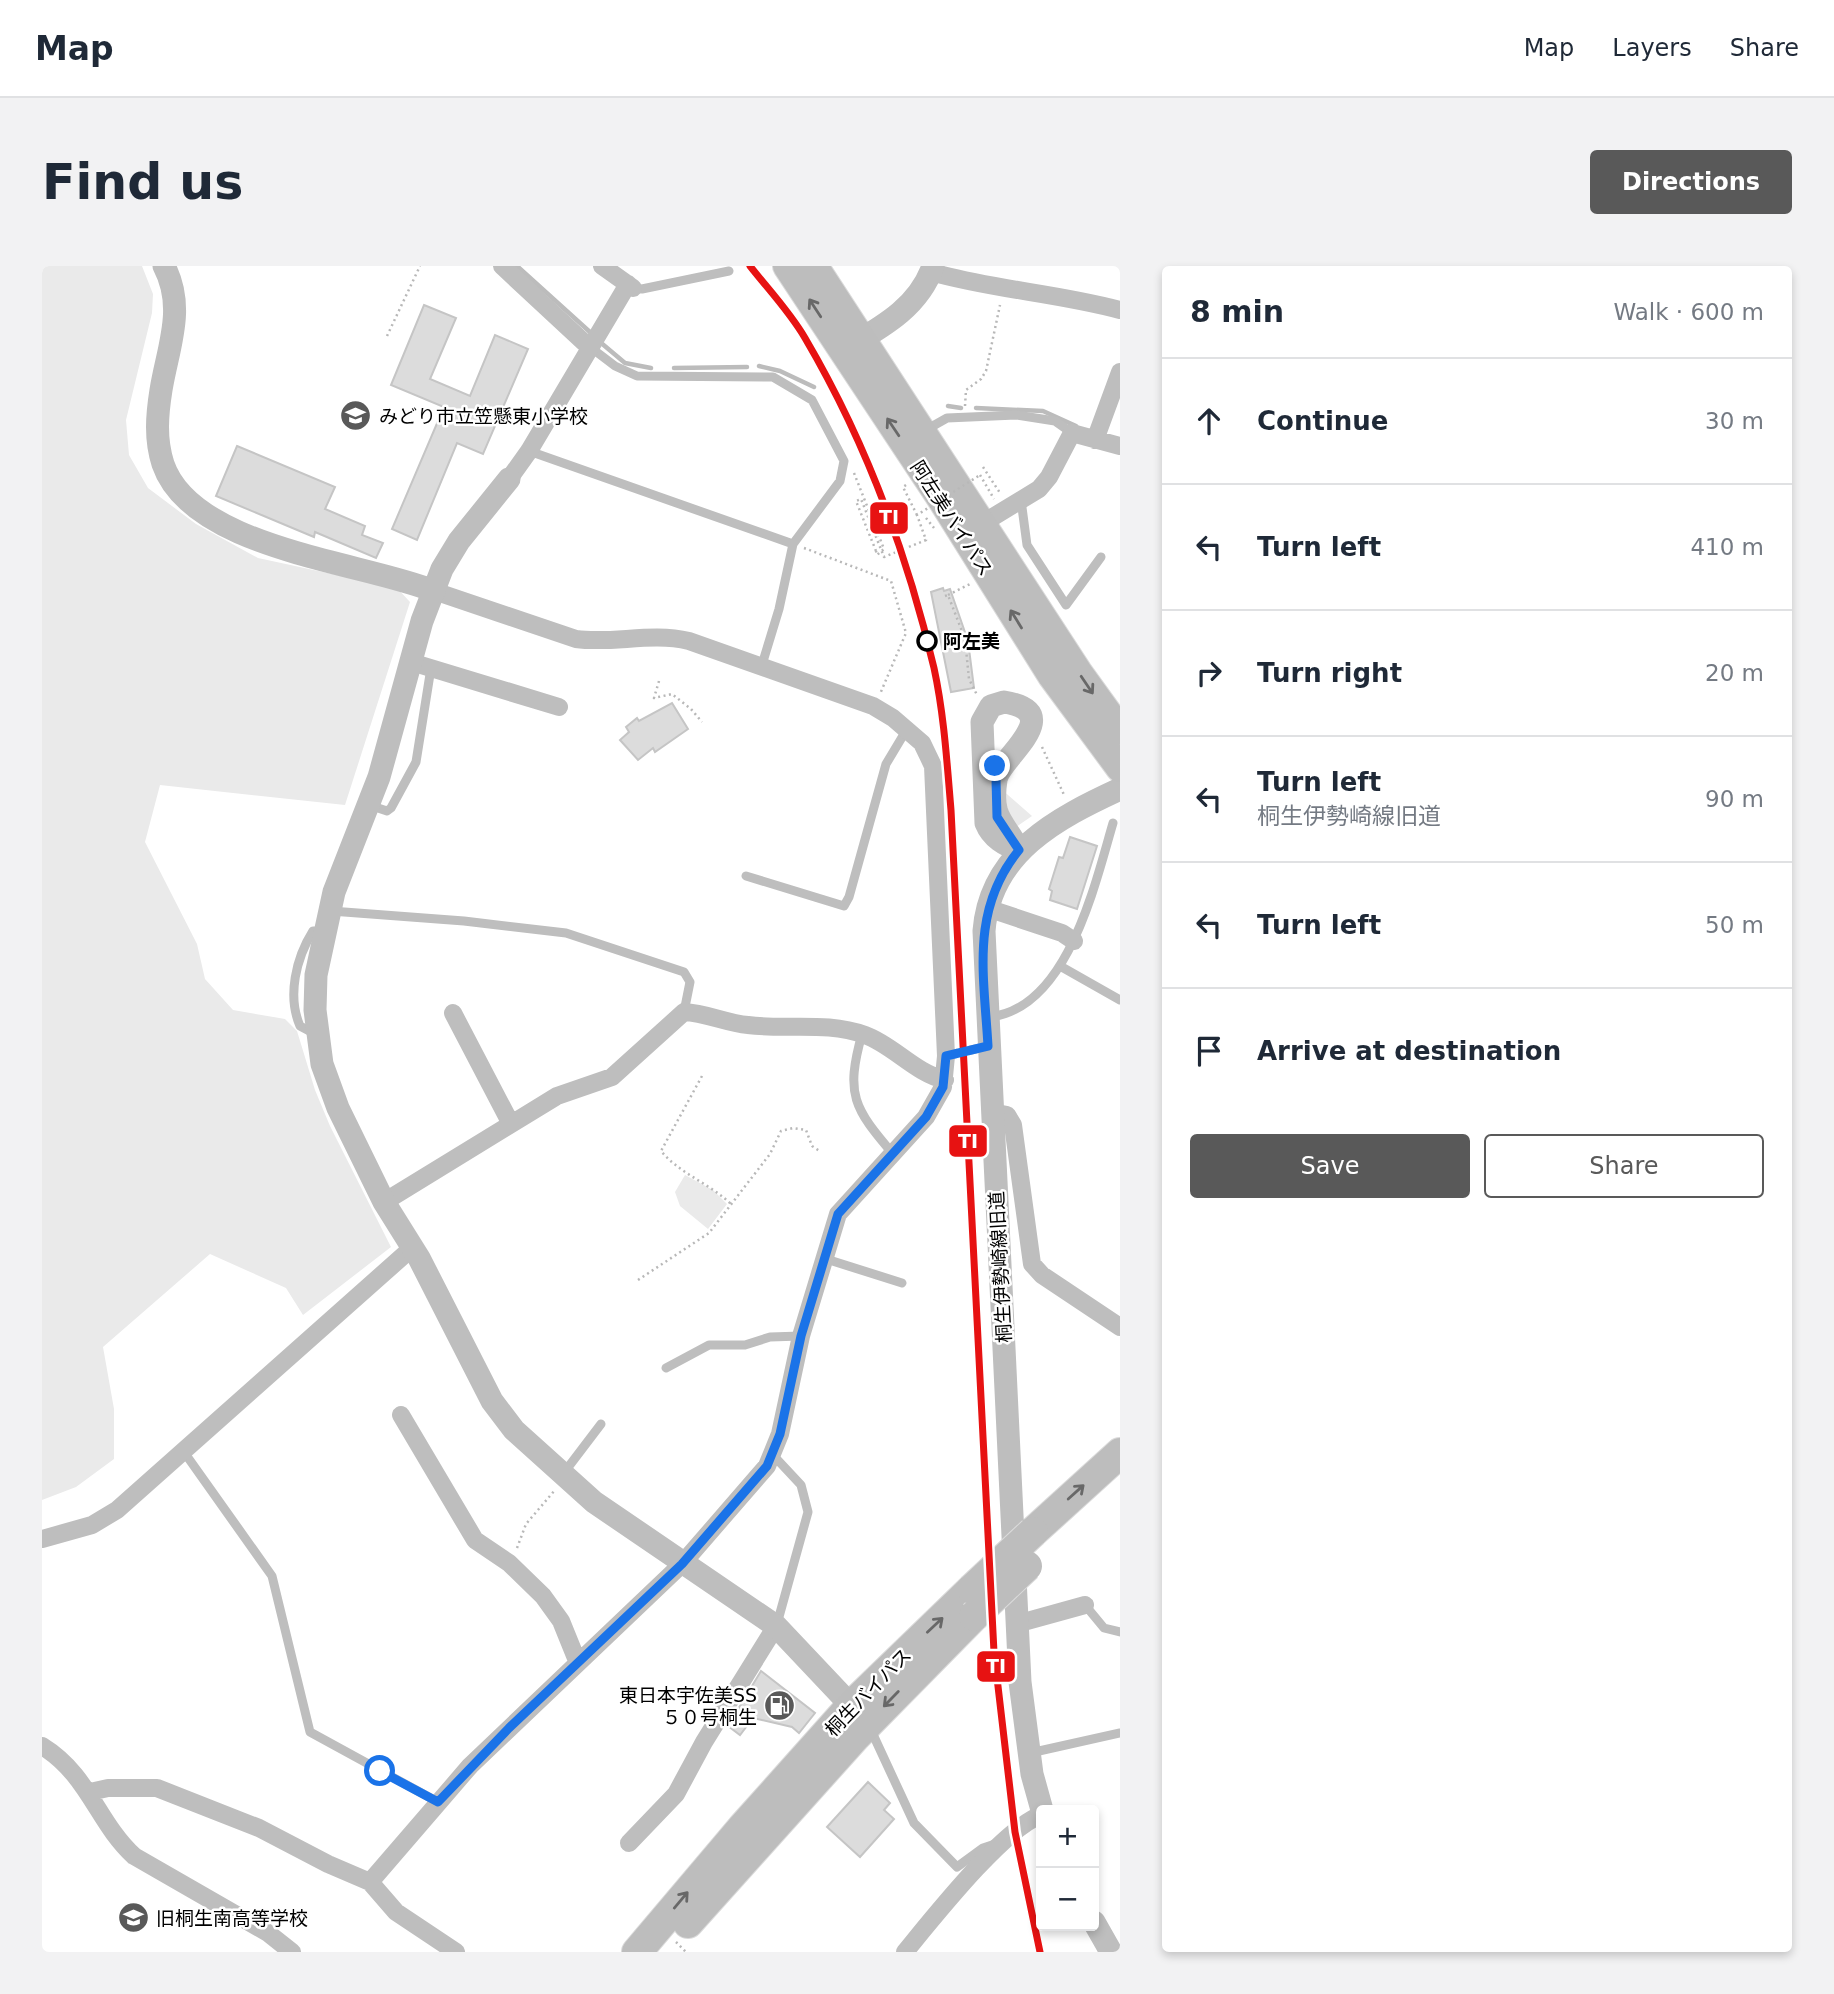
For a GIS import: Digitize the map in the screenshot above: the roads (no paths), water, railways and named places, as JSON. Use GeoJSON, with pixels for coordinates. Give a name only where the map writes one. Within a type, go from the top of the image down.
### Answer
{"type":"FeatureCollection","features":[{"type":"Feature","properties":{"kind":"highway","name":"桐生バイパス"},"geometry":{"type":"LineString","coordinates":[[637,1952],[742,1828],[1034,1545],[1120,1453]]}},
{"type":"Feature","properties":{"kind":"highway","name":"桐生バイパス"},"geometry":{"type":"LineString","coordinates":[[1034,1545],[1120,1480]]}},
{"type":"Feature","properties":{"kind":"highway","name":"桐生バイパス"},"geometry":{"type":"LineString","coordinates":[[675,1948],[860,1714]]}},
{"type":"Feature","properties":{"kind":"main road","name":"阿左美バイパス"},"geometry":{"type":"LineString","coordinates":[[787,266],[924,431],[1070,660],[1120,730]]}},
{"type":"Feature","properties":{"kind":"main road"},"geometry":{"type":"LineString","coordinates":[[814,266],[852,345]]}},
{"type":"Feature","properties":{"kind":"main road","name":"阿左美バイパス"},"geometry":{"type":"LineString","coordinates":[[852,345],[942,500],[1052,676],[1120,768]]}},
{"type":"Feature","properties":{"kind":"street"},"geometry":{"type":"LineString","coordinates":[[164,266],[174,295],[175,325],[161,388],[157,433],[164,466],[176,486],[206,513],[252,537],[303,555],[434,591],[576,639],[598,641],[671,638],[873,706],[907,729],[928,752],[933,766],[946,1056],[944,1080],[926,1117],[894,1155],[842,1207],[823,1258],[801,1336],[780,1434],[772,1455],[757,1479],[682,1564],[470,1766],[370,1882]]}},
{"type":"Feature","properties":{"kind":"street"},"geometry":{"type":"LineString","coordinates":[[502,266],[589,347]]}},
{"type":"Feature","properties":{"kind":"street"},"geometry":{"type":"LineString","coordinates":[[602,266],[631,286],[589,347],[529,451],[459,541],[442,569],[434,591],[421,665],[327,921],[316,975],[317,1035],[322,1064],[338,1108],[384,1202],[413,1247],[492,1401],[514,1430],[563,1477],[594,1502],[776,1626],[860,1714]]}},
{"type":"Feature","properties":{"kind":"street"},"geometry":{"type":"LineString","coordinates":[[852,345],[902,311],[917,296],[932,269],[1003,290],[1072,298],[1120,310]]}},
{"type":"Feature","properties":{"kind":"street"},"geometry":{"type":"LineString","coordinates":[[1096,440],[1120,372]]}},
{"type":"Feature","properties":{"kind":"street"},"geometry":{"type":"LineString","coordinates":[[983,523],[1021,500],[1049,477],[1072,432],[1120,446]]}},
{"type":"Feature","properties":{"kind":"street"},"geometry":{"type":"LineString","coordinates":[[421,665],[559,707]]}},
{"type":"Feature","properties":{"kind":"street"},"geometry":{"type":"LineString","coordinates":[[993,762],[988,828],[1004,844],[1019,850]]}},
{"type":"Feature","properties":{"kind":"street","name":"桐生伊勢崎線旧道"},"geometry":{"type":"LineString","coordinates":[[1039,1805],[1028,1754],[1016,1624],[983,943],[987,908],[1001,874],[1019,850],[1048,826],[1120,789]]}},
{"type":"Feature","properties":{"kind":"street"},"geometry":{"type":"LineString","coordinates":[[987,908],[1062,933],[1074,941]]}},
{"type":"Feature","properties":{"kind":"street"},"geometry":{"type":"LineString","coordinates":[[384,1202],[566,1091],[612,1077],[684,1012],[744,1025],[835,1028],[862,1034],[944,1080]]}},
{"type":"Feature","properties":{"kind":"street"},"geometry":{"type":"LineString","coordinates":[[453,1013],[511,1124]]}},
{"type":"Feature","properties":{"kind":"street"},"geometry":{"type":"LineString","coordinates":[[992,1112],[1007,1115],[1013,1125],[1032,1264],[1042,1275],[1120,1327]]}},
{"type":"Feature","properties":{"kind":"street"},"geometry":{"type":"LineString","coordinates":[[42,1539],[100,1521],[184,1452],[413,1247]]}},
{"type":"Feature","properties":{"kind":"street"},"geometry":{"type":"LineString","coordinates":[[401,1415],[475,1539],[515,1569],[554,1610],[578,1663]]}},
{"type":"Feature","properties":{"kind":"street"},"geometry":{"type":"LineString","coordinates":[[1016,1624],[1085,1605]]}},
{"type":"Feature","properties":{"kind":"street"},"geometry":{"type":"LineString","coordinates":[[629,1843],[677,1794],[704,1742],[776,1626]]}},
{"type":"Feature","properties":{"kind":"street"},"geometry":{"type":"LineString","coordinates":[[42,1746],[69,1767],[90,1792],[118,1840],[134,1856],[268,1933],[292,1952]]}},
{"type":"Feature","properties":{"kind":"street"},"geometry":{"type":"LineString","coordinates":[[90,1792],[108,1788],[157,1788],[259,1828],[328,1864],[370,1882],[396,1912],[456,1952]]}},
{"type":"Feature","properties":{"kind":"street"},"geometry":{"type":"LineString","coordinates":[[905,1952],[1000,1846],[1036,1816]]}},
{"type":"Feature","properties":{"kind":"street"},"geometry":{"type":"LineString","coordinates":[[1099,1931],[1111,1952]]}},
{"type":"Feature","properties":{"kind":"lane"},"geometry":{"type":"LineString","coordinates":[[631,286],[642,289],[729,271]]}},
{"type":"Feature","properties":{"kind":"lane"},"geometry":{"type":"LineString","coordinates":[[589,347],[615,366],[638,376],[773,377],[812,400],[841,455],[844,469],[840,481],[793,544],[783,579],[779,609],[761,668]]}},
{"type":"Feature","properties":{"kind":"lane"},"geometry":{"type":"LineString","coordinates":[[924,431],[947,418],[965,416],[1042,417],[1055,421],[1072,432]]}},
{"type":"Feature","properties":{"kind":"lane"},"geometry":{"type":"LineString","coordinates":[[529,451],[793,544]]}},
{"type":"Feature","properties":{"kind":"lane"},"geometry":{"type":"LineString","coordinates":[[1021,500],[1027,545],[1066,605],[1101,557]]}},
{"type":"Feature","properties":{"kind":"lane"},"geometry":{"type":"LineString","coordinates":[[369,805],[387,811],[391,808],[416,762],[421,665]]}},
{"type":"Feature","properties":{"kind":"lane"},"geometry":{"type":"LineString","coordinates":[[746,876],[844,906],[849,897],[887,764],[907,729]]}},
{"type":"Feature","properties":{"kind":"lane"},"geometry":{"type":"LineString","coordinates":[[986,1017],[1004,1015],[1030,999],[1060,966],[1074,941],[1113,823]]}},
{"type":"Feature","properties":{"kind":"lane"},"geometry":{"type":"LineString","coordinates":[[327,921],[503,925],[576,936],[684,972],[690,982],[684,1012]]}},
{"type":"Feature","properties":{"kind":"lane"},"geometry":{"type":"LineString","coordinates":[[1060,966],[1120,1000]]}},
{"type":"Feature","properties":{"kind":"lane"},"geometry":{"type":"LineString","coordinates":[[862,1034],[855,1066],[857,1108],[894,1155]]}},
{"type":"Feature","properties":{"kind":"lane"},"geometry":{"type":"LineString","coordinates":[[946,1056],[988,1046]]}},
{"type":"Feature","properties":{"kind":"lane"},"geometry":{"type":"LineString","coordinates":[[823,1258],[902,1283]]}},
{"type":"Feature","properties":{"kind":"lane"},"geometry":{"type":"LineString","coordinates":[[666,1368],[709,1345],[745,1345],[770,1337],[801,1336]]}},
{"type":"Feature","properties":{"kind":"lane"},"geometry":{"type":"LineString","coordinates":[[563,1477],[601,1424]]}},
{"type":"Feature","properties":{"kind":"lane"},"geometry":{"type":"LineString","coordinates":[[184,1452],[272,1576],[310,1732],[438,1802]]}},
{"type":"Feature","properties":{"kind":"lane"},"geometry":{"type":"LineString","coordinates":[[772,1455],[801,1485],[808,1512],[776,1626]]}},
{"type":"Feature","properties":{"kind":"lane"},"geometry":{"type":"LineString","coordinates":[[1085,1605],[1104,1628],[1120,1632]]}},
{"type":"Feature","properties":{"kind":"lane"},"geometry":{"type":"LineString","coordinates":[[860,1714],[914,1823],[957,1867],[989,1844],[1000,1846]]}},
{"type":"Feature","properties":{"kind":"lane"},"geometry":{"type":"LineString","coordinates":[[1028,1754],[1120,1733]]}},
{"type":"Feature","properties":{"kind":"waterway"},"geometry":{"type":"LineString","coordinates":[[517,266],[591,333]]}},
{"type":"Feature","properties":{"kind":"waterway"},"geometry":{"type":"LineString","coordinates":[[600,342],[625,363],[651,368]]}},
{"type":"Feature","properties":{"kind":"waterway"},"geometry":{"type":"LineString","coordinates":[[759,366],[780,371],[814,387]]}},
{"type":"Feature","properties":{"kind":"waterway"},"geometry":{"type":"LineString","coordinates":[[674,368],[747,367]]}},
{"type":"Feature","properties":{"kind":"waterway"},"geometry":{"type":"LineString","coordinates":[[948,406],[961,408]]}},
{"type":"Feature","properties":{"kind":"waterway"},"geometry":{"type":"LineString","coordinates":[[976,408],[1043,411],[1076,426]]}},
{"type":"Feature","properties":{"kind":"place","name":"みどり市立笠懸東小学校"},"geometry":{"type":"Point","coordinates":[356,416]}},
{"type":"Feature","properties":{"kind":"place","name":"阿左美"},"geometry":{"type":"Point","coordinates":[927,641]}},
{"type":"Feature","properties":{"kind":"place","name":"東日本宇佐美SS ５０号桐生"},"geometry":{"type":"Point","coordinates":[780,1706]}},
{"type":"Feature","properties":{"kind":"place","name":"旧桐生南高等学校"},"geometry":{"type":"Point","coordinates":[133,1918]}}]}
